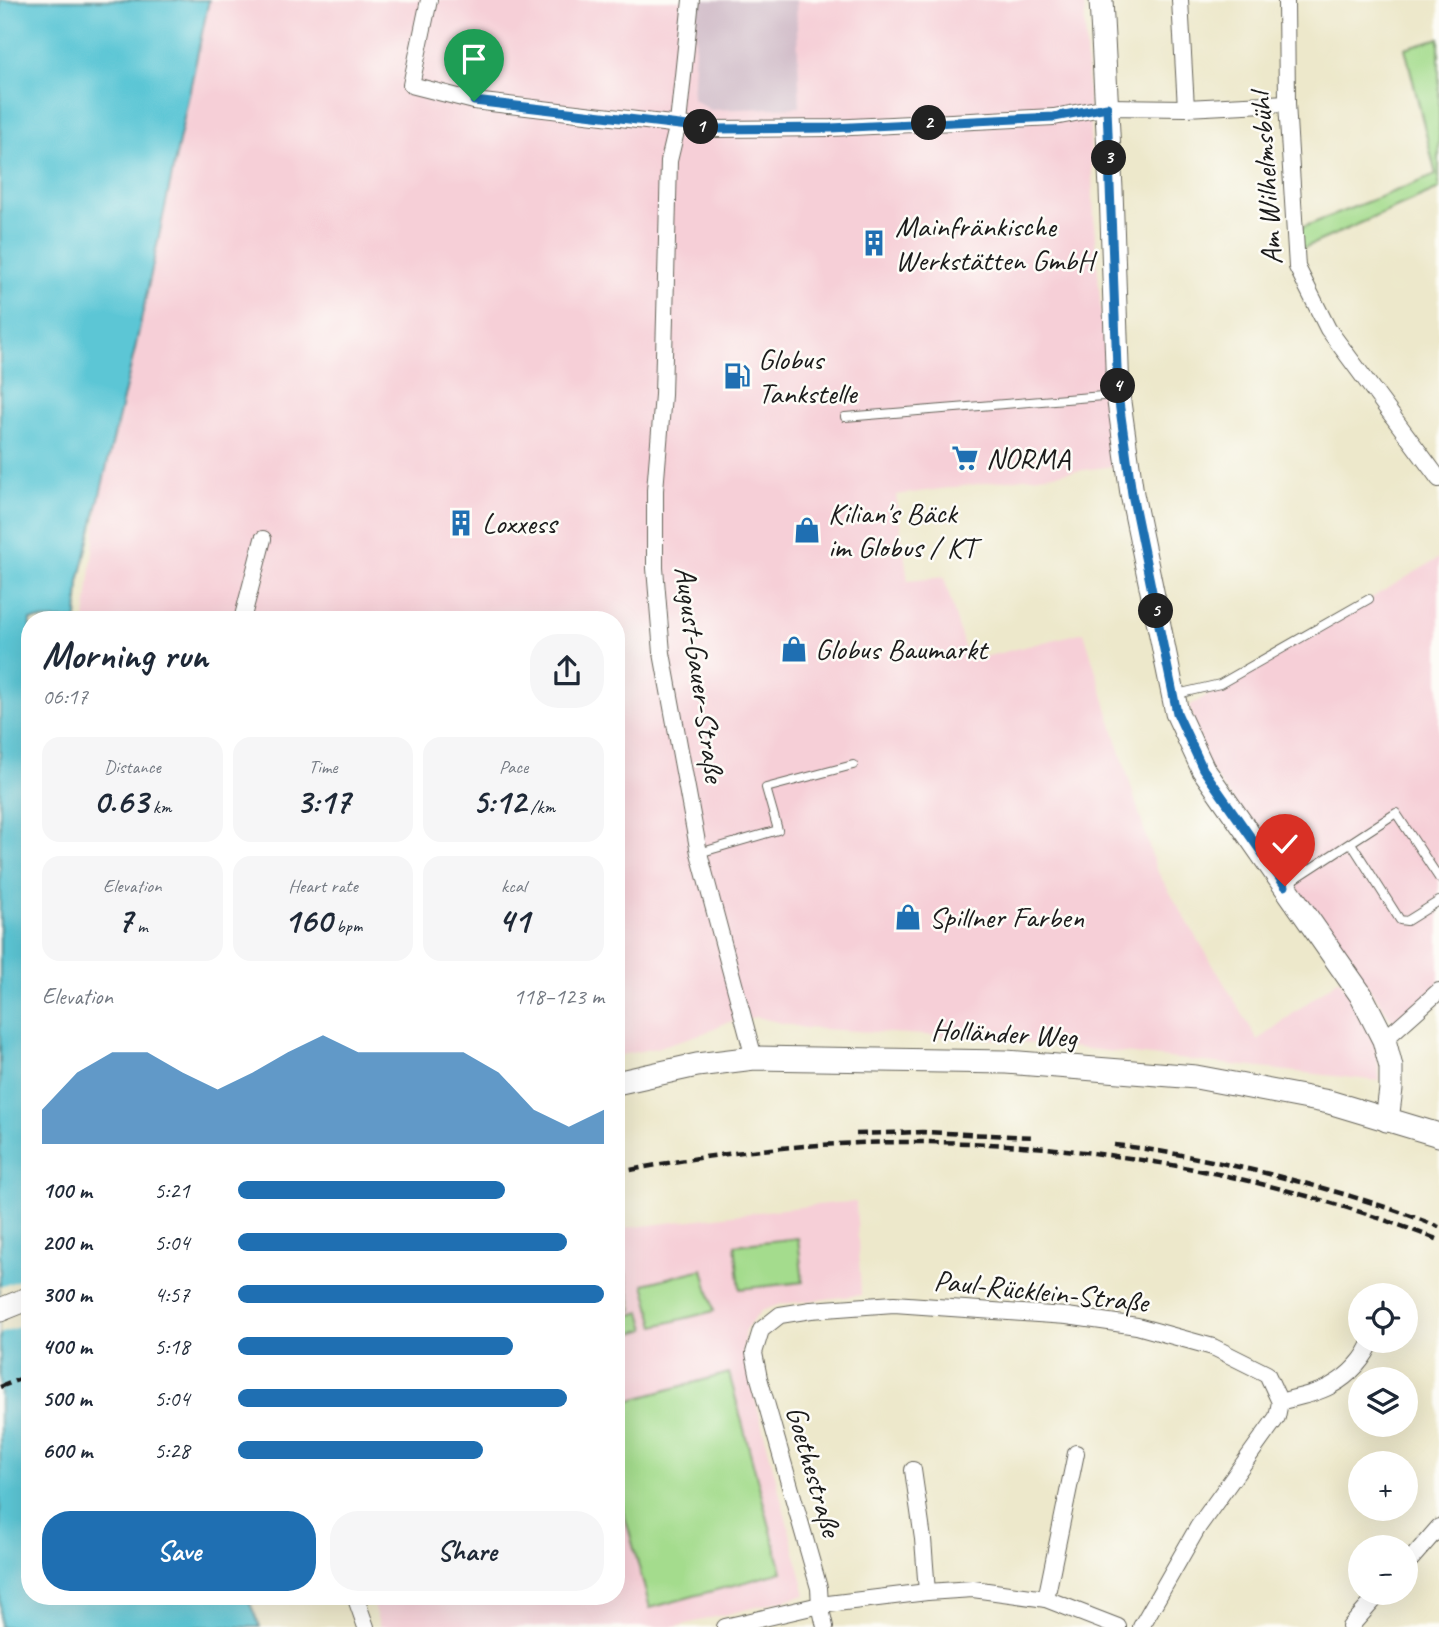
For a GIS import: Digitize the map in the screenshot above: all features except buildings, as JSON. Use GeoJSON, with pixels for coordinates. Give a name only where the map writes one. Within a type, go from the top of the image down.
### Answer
{"type":"FeatureCollection","features":[{"type":"Feature","properties":{"kind":"main road"},"geometry":{"type":"LineString","coordinates":[[1101,0],[1118,395],[1132,494],[1177,713],[1203,769],[1361,995],[1384,1040],[1392,1078],[1387,1120]]}},
{"type":"Feature","properties":{"kind":"main road","name":"Holländer Weg"},"geometry":{"type":"LineString","coordinates":[[625,1081],[697,1065],[754,1058],[1006,1062],[1196,1077],[1329,1102],[1439,1135]]}},
{"type":"Feature","properties":{"kind":"main road"},"geometry":{"type":"LineString","coordinates":[[0,1310],[21,1302]]}},
{"type":"Feature","properties":{"kind":"street"},"geometry":{"type":"LineString","coordinates":[[429,0],[411,85],[474,101],[714,129],[831,128],[1054,117],[1107,107],[1186,108],[1287,103]]}},
{"type":"Feature","properties":{"kind":"street","name":"August-Gauer-Straße"},"geometry":{"type":"LineString","coordinates":[[691,0],[678,123],[669,161],[663,395],[654,490],[655,568],[662,653],[699,853],[754,1058]]}},
{"type":"Feature","properties":{"kind":"street"},"geometry":{"type":"LineString","coordinates":[[1180,0],[1186,108]]}},
{"type":"Feature","properties":{"kind":"street","name":"Am Wilhelmsbühl"},"geometry":{"type":"LineString","coordinates":[[1286,0],[1287,103],[1297,267],[1328,329],[1439,478]]}},
{"type":"Feature","properties":{"kind":"street"},"geometry":{"type":"LineString","coordinates":[[244,611],[263,539]]}},
{"type":"Feature","properties":{"kind":"street"},"geometry":{"type":"LineString","coordinates":[[1384,1040],[1439,992]]}},
{"type":"Feature","properties":{"kind":"street","name":"Paul-Rücklein-Straße"},"geometry":{"type":"LineString","coordinates":[[761,1330],[780,1315],[894,1304],[1067,1316],[1136,1326],[1213,1347],[1267,1374],[1280,1402]]}},
{"type":"Feature","properties":{"kind":"street","name":"Goethestraße"},"geometry":{"type":"LineString","coordinates":[[761,1330],[754,1353],[759,1378],[819,1588],[825,1627]]}},
{"type":"Feature","properties":{"kind":"street"},"geometry":{"type":"LineString","coordinates":[[1141,1627],[1198,1527],[1267,1434],[1277,1417],[1280,1402],[1332,1386],[1366,1353]]}},
{"type":"Feature","properties":{"kind":"street"},"geometry":{"type":"LineString","coordinates":[[1046,1599],[1076,1453]]}},
{"type":"Feature","properties":{"kind":"street"},"geometry":{"type":"LineString","coordinates":[[913,1470],[928,1592]]}},
{"type":"Feature","properties":{"kind":"street"},"geometry":{"type":"LineString","coordinates":[[1418,1551],[1439,1527]]}},
{"type":"Feature","properties":{"kind":"street"},"geometry":{"type":"LineString","coordinates":[[725,1627],[820,1605],[973,1589],[1046,1599],[1118,1627]]}},
{"type":"Feature","properties":{"kind":"street"},"geometry":{"type":"LineString","coordinates":[[358,1605],[366,1627]]}},
{"type":"Feature","properties":{"kind":"street"},"geometry":{"type":"LineString","coordinates":[[1350,1627],[1369,1605]]}},
{"type":"Feature","properties":{"kind":"lane"},"geometry":{"type":"LineString","coordinates":[[845,417],[1118,395]]}},
{"type":"Feature","properties":{"kind":"lane"},"geometry":{"type":"LineString","coordinates":[[1174,695],[1220,684],[1369,599]]}},
{"type":"Feature","properties":{"kind":"lane"},"geometry":{"type":"LineString","coordinates":[[699,853],[778,830],[766,788],[853,765]]}},
{"type":"Feature","properties":{"kind":"lane"},"geometry":{"type":"LineString","coordinates":[[1285,886],[1396,814],[1439,878]]}},
{"type":"Feature","properties":{"kind":"lane"},"geometry":{"type":"LineString","coordinates":[[1351,843],[1400,920],[1406,921],[1439,901]]}},
{"type":"Feature","properties":{"kind":"shaded area"},"geometry":{"type":"Polygon","coordinates":[[[203,0],[1084,0],[1095,237],[1114,466],[896,495],[908,581],[944,577],[968,661],[1084,632],[1156,869],[1258,1040],[1339,979],[1374,1029],[1380,1081],[994,1039],[804,1028],[756,1017],[725,1023],[704,1033],[656,1048],[625,1054],[625,611],[86,611],[106,436],[203,0]]]}},
{"type":"Feature","properties":{"kind":"shaded area"},"geometry":{"type":"Polygon","coordinates":[[[698,0],[796,0],[800,107],[710,110],[692,98],[698,0]]]}},
{"type":"Feature","properties":{"kind":"shaded area"},"geometry":{"type":"Polygon","coordinates":[[[1439,558],[1439,996],[1399,1030],[1207,765],[1189,706],[1439,558]]]}},
{"type":"Feature","properties":{"kind":"shaded area"},"geometry":{"type":"Polygon","coordinates":[[[856,1202],[861,1295],[781,1304],[761,1311],[745,1330],[743,1352],[806,1595],[674,1627],[380,1627],[373,1605],[625,1605],[625,1228],[856,1202]]]}},
{"type":"Feature","properties":{"kind":"green space"},"geometry":{"type":"Polygon","coordinates":[[[1439,38],[1439,189],[1299,250],[1298,229],[1436,175],[1405,48],[1439,38]]]}},
{"type":"Feature","properties":{"kind":"green space"},"geometry":{"type":"Polygon","coordinates":[[[798,1238],[803,1282],[740,1289],[735,1245],[798,1238]]]}},
{"type":"Feature","properties":{"kind":"green space"},"geometry":{"type":"Polygon","coordinates":[[[703,1269],[714,1311],[655,1326],[644,1284],[703,1269]]]}},
{"type":"Feature","properties":{"kind":"green space"},"geometry":{"type":"Polygon","coordinates":[[[625,1272],[633,1310],[625,1312],[625,1272]]]}},
{"type":"Feature","properties":{"kind":"green space"},"geometry":{"type":"Polygon","coordinates":[[[641,1312],[646,1329],[629,1334],[625,1317],[641,1312]]]}},
{"type":"Feature","properties":{"kind":"green space"},"geometry":{"type":"Polygon","coordinates":[[[729,1373],[782,1572],[650,1608],[625,1516],[625,1402],[729,1373]]]}},
{"type":"Feature","properties":{"kind":"water"},"geometry":{"type":"Polygon","coordinates":[[[0,0],[209,0],[135,349],[79,582],[77,611],[21,611],[21,1605],[251,1605],[260,1627],[0,1627],[0,0]]]}},
{"type":"Feature","properties":{"kind":"pier"},"geometry":{"type":"Polygon","coordinates":[[[21,1279],[21,1326],[0,1334],[0,1287],[21,1279]]]}},
{"type":"Feature","properties":{"kind":"railway"},"geometry":{"type":"LineString","coordinates":[[856,1134],[923,1132],[1034,1137]]}},
{"type":"Feature","properties":{"kind":"railway"},"geometry":{"type":"LineString","coordinates":[[625,1171],[719,1155],[823,1145],[928,1142],[1032,1147],[1136,1159],[1239,1179],[1340,1206],[1439,1240]]}},
{"type":"Feature","properties":{"kind":"railway"},"geometry":{"type":"LineString","coordinates":[[1114,1145],[1261,1172],[1351,1196],[1439,1227]]}},
{"type":"Feature","properties":{"kind":"railway"},"geometry":{"type":"LineString","coordinates":[[0,1387],[21,1379]]}},
{"type":"Feature","properties":{"kind":"place","name":"Mainfränkische Werkstätten GmbH"},"geometry":{"type":"Point","coordinates":[874,243]}},
{"type":"Feature","properties":{"kind":"place","name":"Globus Tankstelle"},"geometry":{"type":"Point","coordinates":[737,376]}},
{"type":"Feature","properties":{"kind":"place","name":"NORMA"},"geometry":{"type":"Point","coordinates":[965,458]}},
{"type":"Feature","properties":{"kind":"place","name":"Loxxess"},"geometry":{"type":"Point","coordinates":[461,523]}},
{"type":"Feature","properties":{"kind":"place","name":"Kilian's Bäck im Globus / KT"},"geometry":{"type":"Point","coordinates":[807,530]}},
{"type":"Feature","properties":{"kind":"place","name":"Globus Baumarkt"},"geometry":{"type":"Point","coordinates":[794,649]}},
{"type":"Feature","properties":{"kind":"place","name":"Spillner Farben"},"geometry":{"type":"Point","coordinates":[908,917]}},
{"type":"Feature","properties":{"kind":"route"},"geometry":{"type":"LineString","coordinates":[[474,101],[714,129],[831,128],[1054,117],[1107,107],[1118,395],[1132,494],[1177,713],[1203,769],[1285,886]]}}]}
